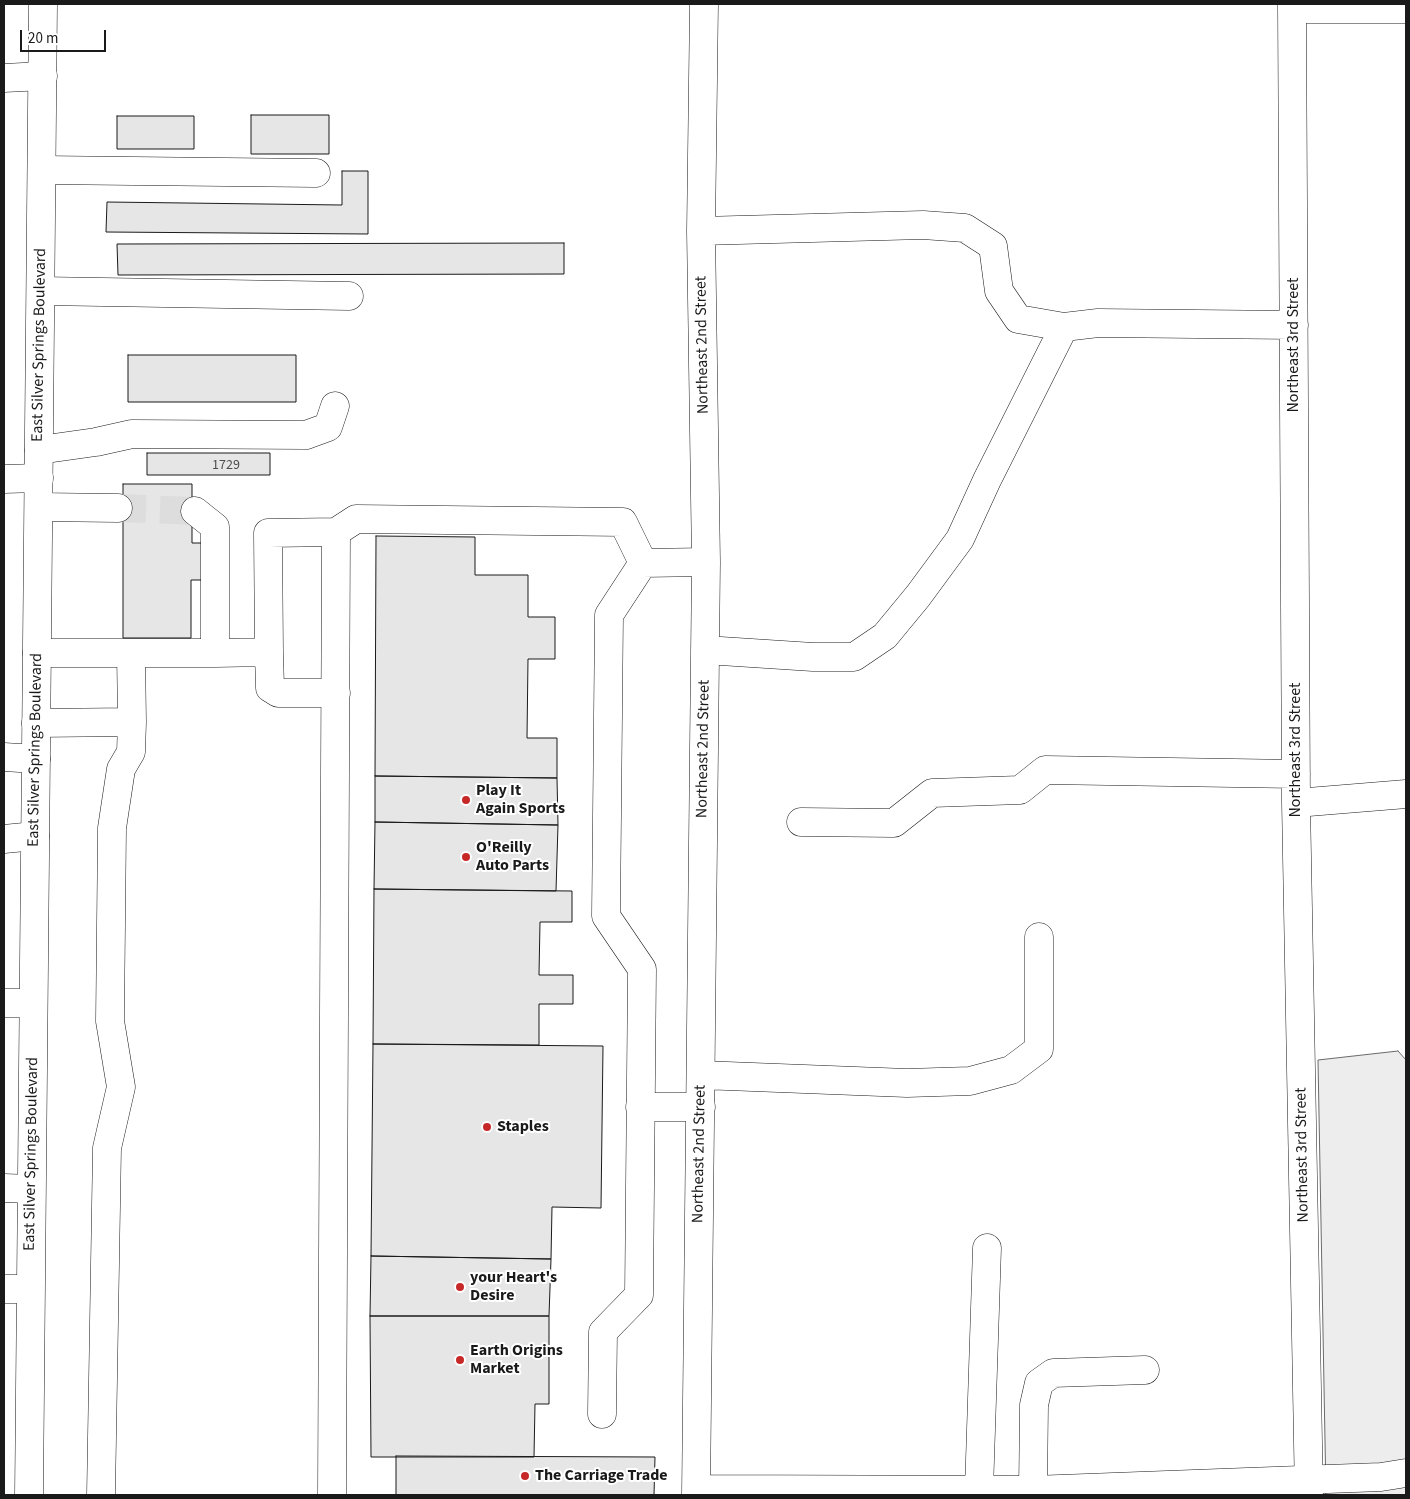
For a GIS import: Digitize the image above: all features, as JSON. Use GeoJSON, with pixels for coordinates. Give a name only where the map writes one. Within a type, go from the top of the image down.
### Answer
{"type":"FeatureCollection","features":[{"type":"Feature","properties":{"kind":"street","name":"East Silver Springs Boulevard"},"geometry":{"type":"LineString","coordinates":[[29,1495],[17,1289],[31,1188],[43,4]]}},
{"type":"Feature","properties":{"kind":"street","name":"Northeast 2nd Street"},"geometry":{"type":"LineString","coordinates":[[696,1492],[706,562],[701,231],[704,4]]}},
{"type":"Feature","properties":{"kind":"street"},"geometry":{"type":"LineString","coordinates":[[1292,6],[1406,9]]}},
{"type":"Feature","properties":{"kind":"street","name":"Northeast 3rd Street"},"geometry":{"type":"LineString","coordinates":[[1292,6],[1296,803],[1309,1487]]}},
{"type":"Feature","properties":{"kind":"street"},"geometry":{"type":"LineString","coordinates":[[4,78],[42,76]]}},
{"type":"Feature","properties":{"kind":"street"},"geometry":{"type":"LineString","coordinates":[[42,170],[316,173]]}},
{"type":"Feature","properties":{"kind":"street"},"geometry":{"type":"LineString","coordinates":[[701,231],[923,225],[965,228],[993,246],[999,291],[1018,319],[1064,328],[1098,323],[1294,325]]}},
{"type":"Feature","properties":{"kind":"street"},"geometry":{"type":"LineString","coordinates":[[41,291],[348,296]]}},
{"type":"Feature","properties":{"kind":"street"},"geometry":{"type":"LineString","coordinates":[[705,650],[813,657],[854,656],[885,636],[918,596],[960,539],[987,480],[1064,328]]}},
{"type":"Feature","properties":{"kind":"street"},"geometry":{"type":"LineString","coordinates":[[39,450],[96,442],[132,434],[306,435],[328,428],[335,406]]}},
{"type":"Feature","properties":{"kind":"street"},"geometry":{"type":"LineString","coordinates":[[4,479],[39,478]]}},
{"type":"Feature","properties":{"kind":"street"},"geometry":{"type":"LineString","coordinates":[[39,507],[118,508]]}},
{"type":"Feature","properties":{"kind":"street"},"geometry":{"type":"LineString","coordinates":[[195,511],[215,527],[215,653]]}},
{"type":"Feature","properties":{"kind":"street"},"geometry":{"type":"LineString","coordinates":[[336,693],[278,694],[270,688],[268,532],[336,532],[356,519],[623,522],[643,563]]}},
{"type":"Feature","properties":{"kind":"street"},"geometry":{"type":"LineString","coordinates":[[332,1495],[336,532]]}},
{"type":"Feature","properties":{"kind":"street"},"geometry":{"type":"LineString","coordinates":[[643,563],[706,562]]}},
{"type":"Feature","properties":{"kind":"street"},"geometry":{"type":"LineString","coordinates":[[602,1414],[603,1332],[639,1295],[642,969],[606,916],[609,615],[643,563]]}},
{"type":"Feature","properties":{"kind":"street"},"geometry":{"type":"LineString","coordinates":[[37,653],[269,652]]}},
{"type":"Feature","properties":{"kind":"street"},"geometry":{"type":"LineString","coordinates":[[101,1495],[107,1148],[121,1087],[110,1021],[112,828],[121,769],[131,752],[131,653]]}},
{"type":"Feature","properties":{"kind":"street"},"geometry":{"type":"LineString","coordinates":[[36,723],[132,722]]}},
{"type":"Feature","properties":{"kind":"street"},"geometry":{"type":"LineString","coordinates":[[4,757],[36,760]]}},
{"type":"Feature","properties":{"kind":"street"},"geometry":{"type":"LineString","coordinates":[[801,822],[894,823],[932,793],[1020,790],[1045,770],[1296,774]]}},
{"type":"Feature","properties":{"kind":"street"},"geometry":{"type":"LineString","coordinates":[[1296,803],[1406,794]]}},
{"type":"Feature","properties":{"kind":"street"},"geometry":{"type":"LineString","coordinates":[[4,839],[35,836]]}},
{"type":"Feature","properties":{"kind":"street"},"geometry":{"type":"LineString","coordinates":[[701,1075],[907,1083],[970,1081],[1011,1070],[1039,1049],[1039,937]]}},
{"type":"Feature","properties":{"kind":"street"},"geometry":{"type":"LineString","coordinates":[[4,1003],[34,1003]]}},
{"type":"Feature","properties":{"kind":"street"},"geometry":{"type":"LineString","coordinates":[[640,1107],[700,1107]]}},
{"type":"Feature","properties":{"kind":"street"},"geometry":{"type":"LineString","coordinates":[[4,1188],[31,1188]]}},
{"type":"Feature","properties":{"kind":"street"},"geometry":{"type":"LineString","coordinates":[[979,1490],[987,1248]]}},
{"type":"Feature","properties":{"kind":"street"},"geometry":{"type":"LineString","coordinates":[[1033,1490],[1034,1405],[1039,1383],[1053,1373],[1145,1370]]}},
{"type":"Feature","properties":{"kind":"street"},"geometry":{"type":"LineString","coordinates":[[696,1492],[1309,1487],[1406,1473]]}},
{"type":"Feature","properties":{"kind":"shaded area"},"geometry":{"type":"Polygon","coordinates":[[[1398,1051],[1406,1060],[1406,1495],[1326,1495],[1318,1060],[1398,1051]]]}},
{"type":"Feature","properties":{"kind":"building"},"geometry":{"type":"Polygon","coordinates":[[[251,115],[329,115],[329,154],[251,154],[251,115]]]}},
{"type":"Feature","properties":{"kind":"building"},"geometry":{"type":"Polygon","coordinates":[[[117,116],[194,116],[194,149],[117,149],[117,116]]]}},
{"type":"Feature","properties":{"kind":"building"},"geometry":{"type":"Polygon","coordinates":[[[342,171],[368,171],[368,234],[106,232],[107,202],[342,205],[342,171]]]}},
{"type":"Feature","properties":{"kind":"building"},"geometry":{"type":"Polygon","coordinates":[[[564,243],[564,274],[118,275],[117,244],[564,243]]]}},
{"type":"Feature","properties":{"kind":"building"},"geometry":{"type":"Polygon","coordinates":[[[128,355],[296,355],[296,402],[128,402],[128,355]]]}},
{"type":"Feature","properties":{"kind":"building"},"geometry":{"type":"Polygon","coordinates":[[[147,453],[270,453],[270,475],[147,475],[147,453]]]}},
{"type":"Feature","properties":{"kind":"building"},"geometry":{"type":"Polygon","coordinates":[[[123,484],[192,484],[192,543],[205,543],[205,580],[191,580],[191,638],[123,638],[123,484]]]}},
{"type":"Feature","properties":{"kind":"building"},"geometry":{"type":"Polygon","coordinates":[[[376,536],[475,537],[475,575],[528,575],[528,617],[555,617],[555,659],[528,659],[527,738],[557,738],[557,778],[375,776],[376,536]]]}},
{"type":"Feature","properties":{"kind":"building","name":"Play It Again Sports"},"geometry":{"type":"Polygon","coordinates":[[[375,776],[557,778],[558,825],[375,822],[375,776]]]}},
{"type":"Feature","properties":{"kind":"building","name":"O'Reilly Auto Parts"},"geometry":{"type":"Polygon","coordinates":[[[375,822],[558,825],[556,891],[374,889],[375,822]]]}},
{"type":"Feature","properties":{"kind":"building"},"geometry":{"type":"Polygon","coordinates":[[[374,889],[572,891],[572,922],[540,922],[539,975],[573,975],[573,1004],[539,1004],[539,1045],[373,1044],[374,889]]]}},
{"type":"Feature","properties":{"kind":"building","name":"Staples"},"geometry":{"type":"Polygon","coordinates":[[[373,1044],[603,1046],[601,1208],[552,1207],[551,1259],[371,1256],[373,1044]]]}},
{"type":"Feature","properties":{"kind":"building","name":"your Heart's Desire"},"geometry":{"type":"Polygon","coordinates":[[[371,1256],[551,1259],[549,1316],[370,1316],[371,1256]]]}},
{"type":"Feature","properties":{"kind":"building","name":"Earth Origins Market"},"geometry":{"type":"Polygon","coordinates":[[[370,1316],[549,1316],[549,1404],[535,1404],[534,1457],[371,1457],[370,1316]]]}},
{"type":"Feature","properties":{"kind":"building","name":"The Carriage Trade"},"geometry":{"type":"Polygon","coordinates":[[[396,1456],[655,1457],[654,1495],[396,1495],[396,1456]]]}},
{"type":"Feature","properties":{"kind":"tunnel"},"geometry":{"type":"LineString","coordinates":[[118,508],[195,511]]}},
{"type":"Feature","properties":{"kind":"place","name":"Play It Again Sports"},"geometry":{"type":"Point","coordinates":[466,800]}},
{"type":"Feature","properties":{"kind":"place","name":"O'Reilly Auto Parts"},"geometry":{"type":"Point","coordinates":[466,857]}},
{"type":"Feature","properties":{"kind":"place","name":"Staples"},"geometry":{"type":"Point","coordinates":[487,1127]}},
{"type":"Feature","properties":{"kind":"place","name":"your Heart's Desire"},"geometry":{"type":"Point","coordinates":[460,1287]}},
{"type":"Feature","properties":{"kind":"place","name":"Earth Origins Market"},"geometry":{"type":"Point","coordinates":[460,1360]}},
{"type":"Feature","properties":{"kind":"place","name":"The Carriage Trade"},"geometry":{"type":"Point","coordinates":[525,1476]}}]}
